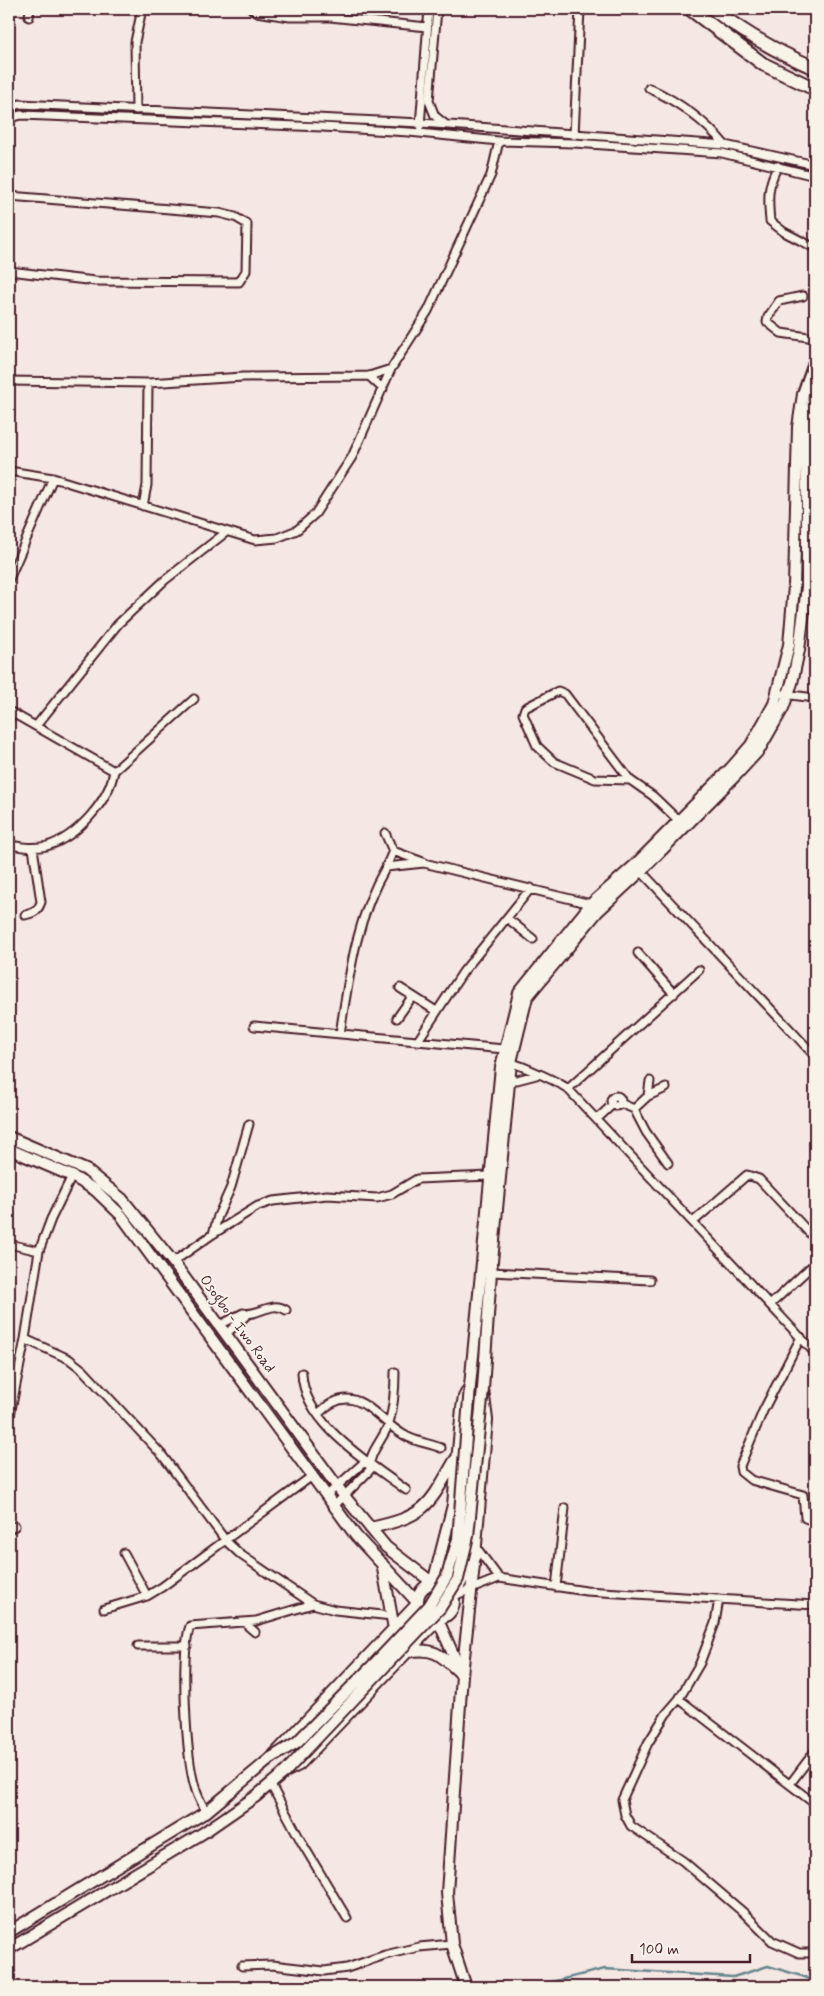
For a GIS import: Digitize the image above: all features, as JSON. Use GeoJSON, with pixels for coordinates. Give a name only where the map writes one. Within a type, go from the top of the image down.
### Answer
{"type":"FeatureCollection","features":[{"type":"Feature","properties":{"kind":"highway"},"geometry":{"type":"LineString","coordinates":[[690,9],[733,39],[763,64],[815,89]]}},
{"type":"Feature","properties":{"kind":"highway"},"geometry":{"type":"LineString","coordinates":[[713,9],[736,26],[815,68]]}},
{"type":"Feature","properties":{"kind":"highway"},"geometry":{"type":"LineString","coordinates":[[736,26],[746,27],[815,60]]}},
{"type":"Feature","properties":{"kind":"highway"},"geometry":{"type":"LineString","coordinates":[[733,39],[815,82]]}},
{"type":"Feature","properties":{"kind":"main road"},"geometry":{"type":"LineString","coordinates":[[13,1946],[202,1833],[271,1785],[440,1608],[458,1578],[468,1536],[483,1389],[505,1080],[506,1062],[504,1049],[518,993],[591,904],[638,868],[678,820],[751,745],[774,704],[790,645],[794,586],[798,428],[803,394],[815,360]]}},
{"type":"Feature","properties":{"kind":"main road"},"geometry":{"type":"LineString","coordinates":[[506,1062],[527,997],[598,911],[638,868],[759,750],[788,694],[800,650],[811,585],[807,428],[815,388]]}},
{"type":"Feature","properties":{"kind":"main road"},"geometry":{"type":"LineString","coordinates":[[271,1758],[297,1742],[370,1668],[429,1606],[447,1576],[458,1539],[490,1176],[505,1080]]}},
{"type":"Feature","properties":{"kind":"main road","name":"Osogbo - Iwo Road"},"geometry":{"type":"LineString","coordinates":[[9,1137],[97,1178],[122,1199],[173,1262],[345,1497],[370,1528],[386,1547],[433,1583]]}},
{"type":"Feature","properties":{"kind":"main road","name":"Osogbo - Iwo Road"},"geometry":{"type":"LineString","coordinates":[[9,1150],[72,1176],[95,1190],[134,1231],[356,1536],[418,1603]]}},
{"type":"Feature","properties":{"kind":"main road"},"geometry":{"type":"LineString","coordinates":[[433,1583],[453,1505],[464,1397],[470,1386]]}},
{"type":"Feature","properties":{"kind":"main road"},"geometry":{"type":"LineString","coordinates":[[466,1987],[452,1944],[447,1893],[462,1675],[472,1589],[487,1420],[483,1389]]}},
{"type":"Feature","properties":{"kind":"main road"},"geometry":{"type":"LineString","coordinates":[[370,1528],[402,1521],[425,1507],[435,1495],[457,1457]]}},
{"type":"Feature","properties":{"kind":"main road"},"geometry":{"type":"LineString","coordinates":[[285,1772],[299,1765],[308,1757],[438,1620],[452,1612],[454,1596],[475,1551]]}},
{"type":"Feature","properties":{"kind":"main road"},"geometry":{"type":"LineString","coordinates":[[382,1564],[392,1616],[397,1626]]}},
{"type":"Feature","properties":{"kind":"main road"},"geometry":{"type":"LineString","coordinates":[[9,1932],[206,1812],[271,1758],[418,1603],[421,1590],[433,1583],[444,1584],[454,1596],[470,1609]]}},
{"type":"Feature","properties":{"kind":"main road"},"geometry":{"type":"LineString","coordinates":[[418,1603],[424,1616],[438,1620]]}},
{"type":"Feature","properties":{"kind":"main road"},"geometry":{"type":"LineString","coordinates":[[438,1620],[462,1675]]}},
{"type":"Feature","properties":{"kind":"main road"},"geometry":{"type":"LineString","coordinates":[[397,1626],[414,1630],[418,1641]]}},
{"type":"Feature","properties":{"kind":"main road"},"geometry":{"type":"LineString","coordinates":[[408,1652],[421,1649],[432,1650],[443,1657],[462,1675]]}},
{"type":"Feature","properties":{"kind":"main road"},"geometry":{"type":"LineString","coordinates":[[93,1881],[101,1893]]}},
{"type":"Feature","properties":{"kind":"street"},"geometry":{"type":"LineString","coordinates":[[29,17],[30,9]]}},
{"type":"Feature","properties":{"kind":"street"},"geometry":{"type":"LineString","coordinates":[[136,110],[134,42],[142,9]]}},
{"type":"Feature","properties":{"kind":"street"},"geometry":{"type":"LineString","coordinates":[[252,9],[256,12],[290,18],[330,17],[427,27]]}},
{"type":"Feature","properties":{"kind":"street"},"geometry":{"type":"LineString","coordinates":[[330,9],[330,17]]}},
{"type":"Feature","properties":{"kind":"street"},"geometry":{"type":"LineString","coordinates":[[419,133],[429,9]]}},
{"type":"Feature","properties":{"kind":"street"},"geometry":{"type":"LineString","coordinates":[[436,9],[429,101],[435,116],[446,124]]}},
{"type":"Feature","properties":{"kind":"street"},"geometry":{"type":"LineString","coordinates":[[574,135],[580,9]]}},
{"type":"Feature","properties":{"kind":"street"},"geometry":{"type":"LineString","coordinates":[[648,88],[688,109],[714,131],[725,144]]}},
{"type":"Feature","properties":{"kind":"street"},"geometry":{"type":"LineString","coordinates":[[9,108],[20,104],[446,124],[574,135],[725,144],[815,165]]}},
{"type":"Feature","properties":{"kind":"street"},"geometry":{"type":"LineString","coordinates":[[9,118],[21,115],[322,127],[419,133],[500,141],[574,143],[722,153],[815,176]]}},
{"type":"Feature","properties":{"kind":"street"},"geometry":{"type":"LineString","coordinates":[[9,471],[53,478],[225,533],[255,540],[277,538],[297,530],[314,514],[352,457],[391,369],[431,303],[491,175],[500,141]]}},
{"type":"Feature","properties":{"kind":"street"},"geometry":{"type":"LineString","coordinates":[[778,166],[772,176],[767,196],[770,221],[784,232],[815,248]]}},
{"type":"Feature","properties":{"kind":"street"},"geometry":{"type":"LineString","coordinates":[[9,196],[219,213],[235,216],[247,224],[246,271],[239,282],[95,281],[9,271]]}},
{"type":"Feature","properties":{"kind":"street"},"geometry":{"type":"LineString","coordinates":[[803,296],[780,302],[768,317],[767,322],[781,333],[815,338]]}},
{"type":"Feature","properties":{"kind":"street"},"geometry":{"type":"LineString","coordinates":[[9,381],[148,383],[242,377],[369,376],[391,369]]}},
{"type":"Feature","properties":{"kind":"street"},"geometry":{"type":"LineString","coordinates":[[369,376],[383,390]]}},
{"type":"Feature","properties":{"kind":"street"},"geometry":{"type":"LineString","coordinates":[[142,506],[146,485],[148,383]]}},
{"type":"Feature","properties":{"kind":"street"},"geometry":{"type":"LineString","coordinates":[[9,579],[53,478]]}},
{"type":"Feature","properties":{"kind":"street"},"geometry":{"type":"LineString","coordinates":[[36,726],[118,624],[165,580],[225,533]]}},
{"type":"Feature","properties":{"kind":"street"},"geometry":{"type":"LineString","coordinates":[[630,780],[595,779],[554,762],[538,746],[523,714],[524,708],[558,691],[561,692],[630,780],[653,796],[678,820]]}},
{"type":"Feature","properties":{"kind":"street"},"geometry":{"type":"LineString","coordinates":[[777,693],[815,698]]}},
{"type":"Feature","properties":{"kind":"street"},"geometry":{"type":"LineString","coordinates":[[9,845],[34,848],[58,841],[84,821],[106,793],[113,779],[114,771],[194,699]]}},
{"type":"Feature","properties":{"kind":"street"},"geometry":{"type":"LineString","coordinates":[[9,711],[114,771]]}},
{"type":"Feature","properties":{"kind":"street"},"geometry":{"type":"LineString","coordinates":[[385,833],[393,851],[424,863],[591,904]]}},
{"type":"Feature","properties":{"kind":"street"},"geometry":{"type":"LineString","coordinates":[[25,914],[35,913],[41,902],[34,848]]}},
{"type":"Feature","properties":{"kind":"street"},"geometry":{"type":"LineString","coordinates":[[340,1034],[349,976],[362,921],[372,892],[393,851]]}},
{"type":"Feature","properties":{"kind":"street"},"geometry":{"type":"LineString","coordinates":[[386,867],[424,863]]}},
{"type":"Feature","properties":{"kind":"street"},"geometry":{"type":"LineString","coordinates":[[638,868],[815,1056]]}},
{"type":"Feature","properties":{"kind":"street"},"geometry":{"type":"LineString","coordinates":[[417,1042],[463,972],[531,888]]}},
{"type":"Feature","properties":{"kind":"street"},"geometry":{"type":"LineString","coordinates":[[507,918],[533,939]]}},
{"type":"Feature","properties":{"kind":"street"},"geometry":{"type":"LineString","coordinates":[[638,953],[674,994]]}},
{"type":"Feature","properties":{"kind":"street"},"geometry":{"type":"LineString","coordinates":[[568,1089],[699,970]]}},
{"type":"Feature","properties":{"kind":"street"},"geometry":{"type":"LineString","coordinates":[[400,988],[436,1011]]}},
{"type":"Feature","properties":{"kind":"street"},"geometry":{"type":"LineString","coordinates":[[397,1018],[412,997]]}},
{"type":"Feature","properties":{"kind":"street"},"geometry":{"type":"LineString","coordinates":[[254,1026],[504,1049]]}},
{"type":"Feature","properties":{"kind":"street"},"geometry":{"type":"LineString","coordinates":[[506,1062],[557,1082],[568,1089],[815,1353]]}},
{"type":"Feature","properties":{"kind":"street"},"geometry":{"type":"LineString","coordinates":[[505,1080],[536,1075]]}},
{"type":"Feature","properties":{"kind":"street"},"geometry":{"type":"LineString","coordinates":[[648,1096],[650,1081]]}},
{"type":"Feature","properties":{"kind":"street"},"geometry":{"type":"LineString","coordinates":[[634,1109],[648,1096],[666,1088]]}},
{"type":"Feature","properties":{"kind":"street"},"geometry":{"type":"LineString","coordinates":[[597,1119],[612,1105],[618,1106],[620,1102],[634,1109],[646,1132],[668,1163]]}},
{"type":"Feature","properties":{"kind":"street"},"geometry":{"type":"LineString","coordinates":[[213,1234],[218,1216],[231,1187],[249,1124]]}},
{"type":"Feature","properties":{"kind":"street"},"geometry":{"type":"LineString","coordinates":[[693,1222],[747,1175],[752,1175],[759,1179],[815,1239]]}},
{"type":"Feature","properties":{"kind":"street"},"geometry":{"type":"LineString","coordinates":[[9,1420],[25,1339],[39,1251],[51,1219],[72,1176]]}},
{"type":"Feature","properties":{"kind":"street"},"geometry":{"type":"LineString","coordinates":[[173,1262],[258,1206],[273,1201],[327,1196],[378,1198],[392,1194],[417,1179],[490,1176]]}},
{"type":"Feature","properties":{"kind":"street"},"geometry":{"type":"LineString","coordinates":[[9,1244],[39,1251]]}},
{"type":"Feature","properties":{"kind":"street"},"geometry":{"type":"LineString","coordinates":[[771,1304],[815,1262]]}},
{"type":"Feature","properties":{"kind":"street"},"geometry":{"type":"LineString","coordinates":[[491,1272],[650,1280]]}},
{"type":"Feature","properties":{"kind":"street"},"geometry":{"type":"LineString","coordinates":[[223,1329],[248,1314],[270,1306],[282,1307],[286,1310]]}},
{"type":"Feature","properties":{"kind":"street"},"geometry":{"type":"LineString","coordinates":[[800,1337],[763,1411],[740,1466],[741,1472],[751,1480],[803,1495],[805,1518],[815,1522]]}},
{"type":"Feature","properties":{"kind":"street"},"geometry":{"type":"LineString","coordinates":[[25,1339],[69,1359],[83,1370],[162,1455],[226,1541],[241,1555],[314,1604],[335,1610],[392,1616]]}},
{"type":"Feature","properties":{"kind":"street"},"geometry":{"type":"LineString","coordinates":[[334,1506],[370,1470],[369,1463],[389,1425],[394,1403],[395,1372]]}},
{"type":"Feature","properties":{"kind":"street"},"geometry":{"type":"LineString","coordinates":[[302,1373],[302,1386],[306,1398],[318,1414],[350,1448],[406,1490]]}},
{"type":"Feature","properties":{"kind":"street"},"geometry":{"type":"LineString","coordinates":[[318,1414],[334,1402],[352,1398],[367,1406],[389,1425],[411,1438],[441,1448]]}},
{"type":"Feature","properties":{"kind":"street"},"geometry":{"type":"LineString","coordinates":[[326,1496],[362,1464],[369,1463]]}},
{"type":"Feature","properties":{"kind":"street"},"geometry":{"type":"LineString","coordinates":[[104,1610],[148,1596],[226,1541],[312,1476]]}},
{"type":"Feature","properties":{"kind":"street"},"geometry":{"type":"LineString","coordinates":[[556,1587],[564,1508]]}},
{"type":"Feature","properties":{"kind":"street"},"geometry":{"type":"LineString","coordinates":[[475,1551],[500,1578]]}},
{"type":"Feature","properties":{"kind":"street"},"geometry":{"type":"LineString","coordinates":[[124,1553],[148,1596]]}},
{"type":"Feature","properties":{"kind":"street"},"geometry":{"type":"LineString","coordinates":[[454,1596],[500,1578],[556,1587],[639,1596],[815,1605]]}},
{"type":"Feature","properties":{"kind":"street"},"geometry":{"type":"LineString","coordinates":[[719,1599],[709,1642],[679,1699],[666,1714],[648,1743],[622,1800],[625,1815],[631,1826],[683,1861],[772,1941],[799,1953],[815,1953]]}},
{"type":"Feature","properties":{"kind":"street"},"geometry":{"type":"LineString","coordinates":[[206,1812],[194,1787],[186,1732],[187,1646],[189,1629],[192,1624],[252,1621],[314,1604]]}},
{"type":"Feature","properties":{"kind":"street"},"geometry":{"type":"LineString","coordinates":[[138,1646],[187,1646]]}},
{"type":"Feature","properties":{"kind":"street"},"geometry":{"type":"LineString","coordinates":[[679,1699],[815,1804]]}},
{"type":"Feature","properties":{"kind":"street"},"geometry":{"type":"LineString","coordinates":[[790,1784],[815,1751]]}},
{"type":"Feature","properties":{"kind":"street"},"geometry":{"type":"LineString","coordinates":[[271,1785],[302,1843],[348,1918]]}},
{"type":"Feature","properties":{"kind":"street"},"geometry":{"type":"LineString","coordinates":[[242,1966],[272,1965],[324,1971],[347,1968],[411,1949],[452,1944]]}},
{"type":"Feature","properties":{"kind":"waterway"},"geometry":{"type":"LineString","coordinates":[[530,1987],[605,1969],[733,1977],[768,1966],[805,1977],[815,1984]]}}]}
